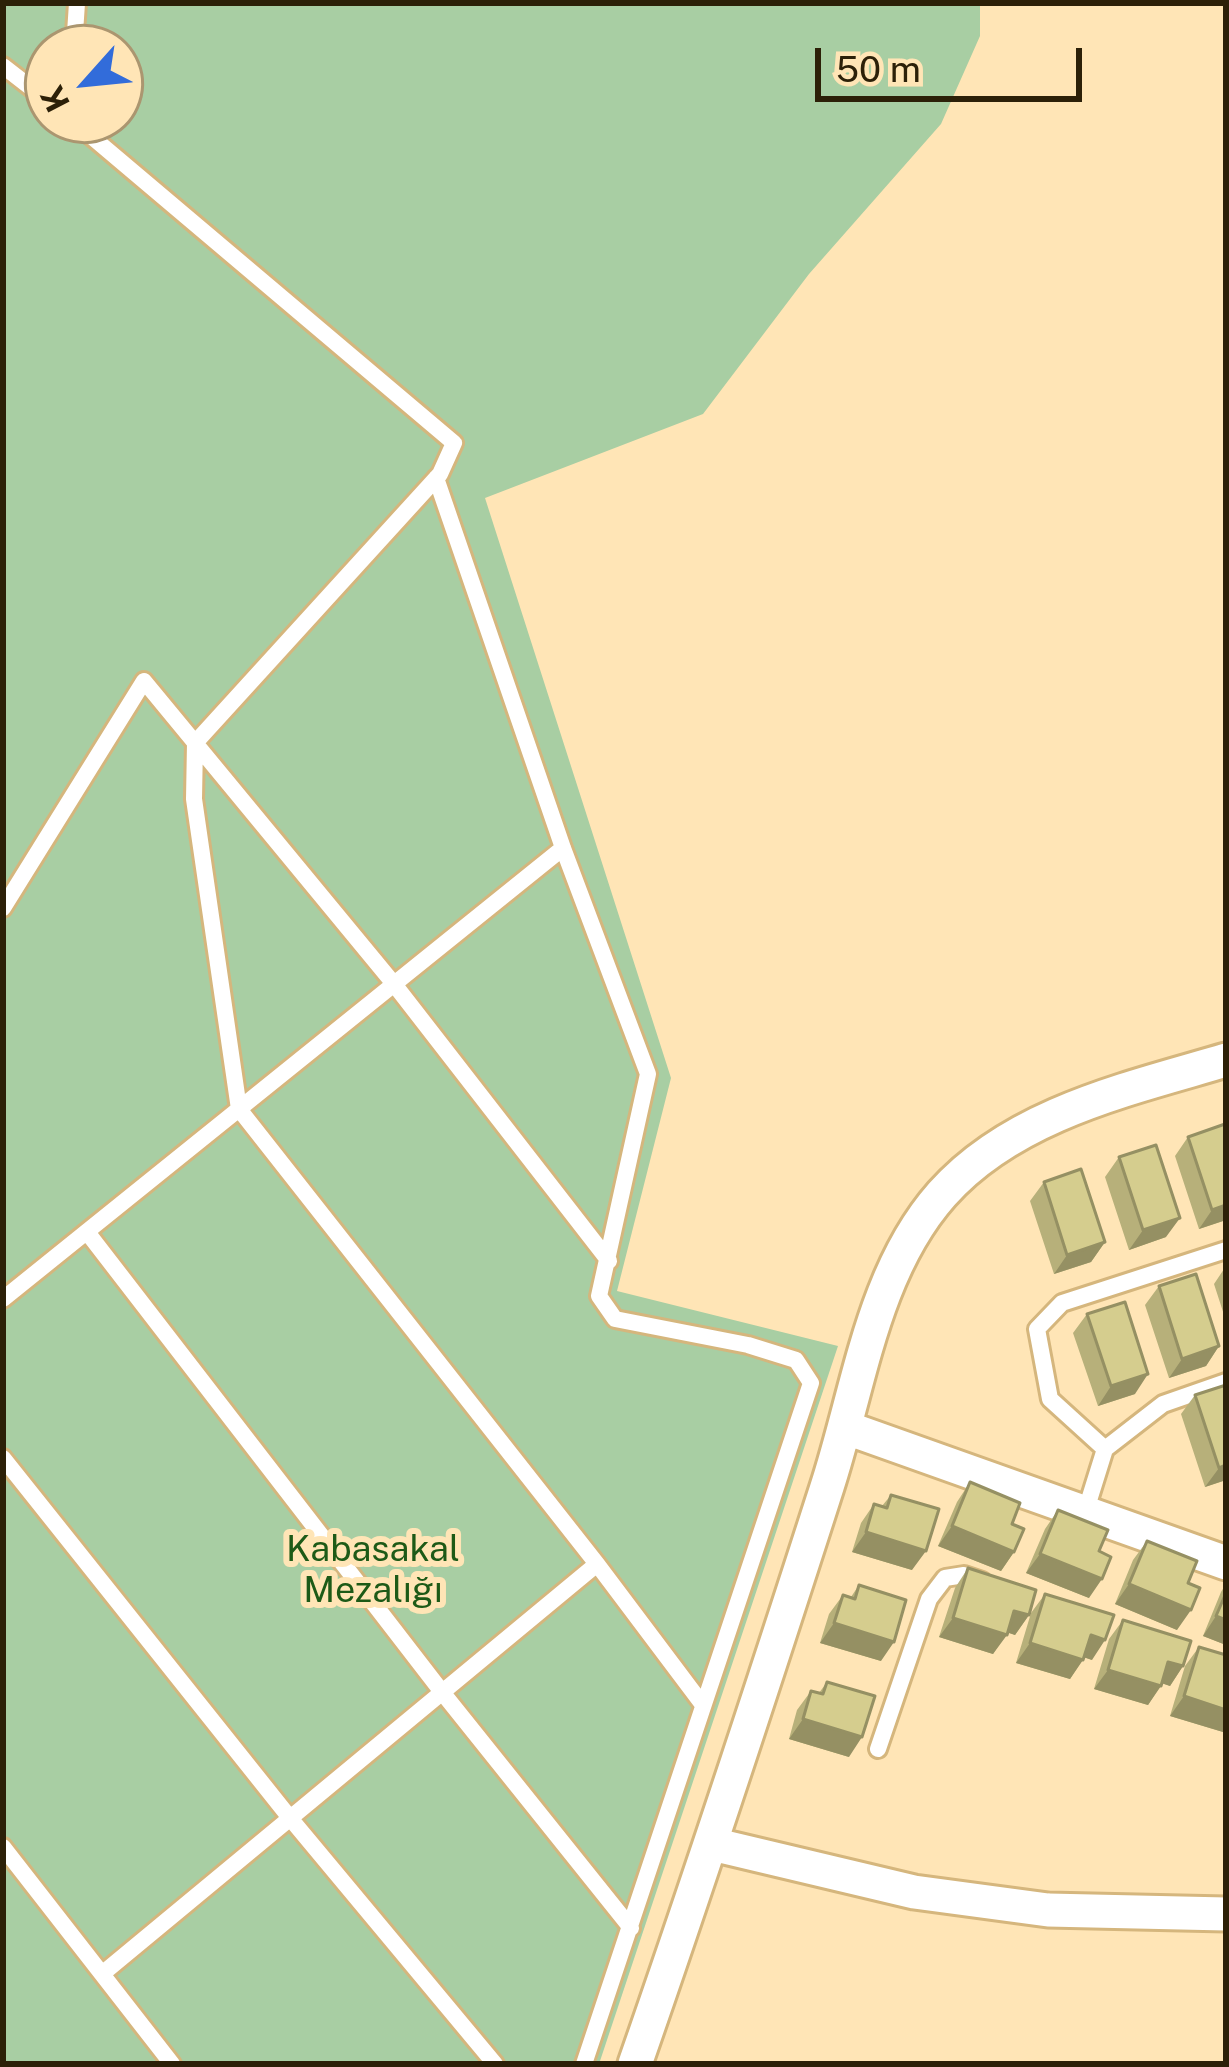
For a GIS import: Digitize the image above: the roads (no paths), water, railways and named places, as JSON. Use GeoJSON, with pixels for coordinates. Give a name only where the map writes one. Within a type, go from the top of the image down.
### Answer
{"type":"FeatureCollection","features":[{"type":"Feature","properties":{"kind":"street"},"geometry":{"type":"LineString","coordinates":[[635,2064],[847,1428],[889,1277],[942,1194],[994,1149],[1091,1100],[1226,1060]]}},
{"type":"Feature","properties":{"kind":"street"},"geometry":{"type":"LineString","coordinates":[[847,1428],[1226,1563]]}},
{"type":"Feature","properties":{"kind":"street"},"geometry":{"type":"LineString","coordinates":[[712,1844],[914,1892],[1048,1910],[1226,1914]]}},
{"type":"Feature","properties":{"kind":"lane"},"geometry":{"type":"LineString","coordinates":[[100,144],[454,443],[436,478],[195,743],[194,799],[239,1109],[703,1705]]}},
{"type":"Feature","properties":{"kind":"lane"},"geometry":{"type":"LineString","coordinates":[[436,478],[563,848],[648,1074],[599,1296],[614,1319],[748,1345],[796,1360],[811,1383],[584,2064]]}},
{"type":"Feature","properties":{"kind":"lane"},"geometry":{"type":"LineString","coordinates":[[6,896],[144,681],[394,984],[609,1261]]}},
{"type":"Feature","properties":{"kind":"lane"},"geometry":{"type":"LineString","coordinates":[[3,1299],[563,848]]}},
{"type":"Feature","properties":{"kind":"lane"},"geometry":{"type":"LineString","coordinates":[[87,1232],[631,1928]]}},
{"type":"Feature","properties":{"kind":"lane"},"geometry":{"type":"LineString","coordinates":[[1105,1449],[1050,1399],[1037,1330],[1062,1303],[1226,1250]]}},
{"type":"Feature","properties":{"kind":"lane"},"geometry":{"type":"LineString","coordinates":[[1085,1513],[1105,1449],[1162,1404],[1226,1382]]}},
{"type":"Feature","properties":{"kind":"lane"},"geometry":{"type":"LineString","coordinates":[[3,1458],[290,1819],[495,2064]]}},
{"type":"Feature","properties":{"kind":"lane"},"geometry":{"type":"LineString","coordinates":[[102,1974],[597,1564]]}},
{"type":"Feature","properties":{"kind":"lane"},"geometry":{"type":"LineString","coordinates":[[878,1749],[929,1599],[945,1578],[964,1575],[1003,1588]]}},
{"type":"Feature","properties":{"kind":"lane"},"geometry":{"type":"LineString","coordinates":[[3,1847],[172,2064]]}},
{"type":"Feature","properties":{"kind":"park label","name":"Kabasakal Mezalığı"},"geometry":{"type":"Point","coordinates":[373,1570]}}]}
